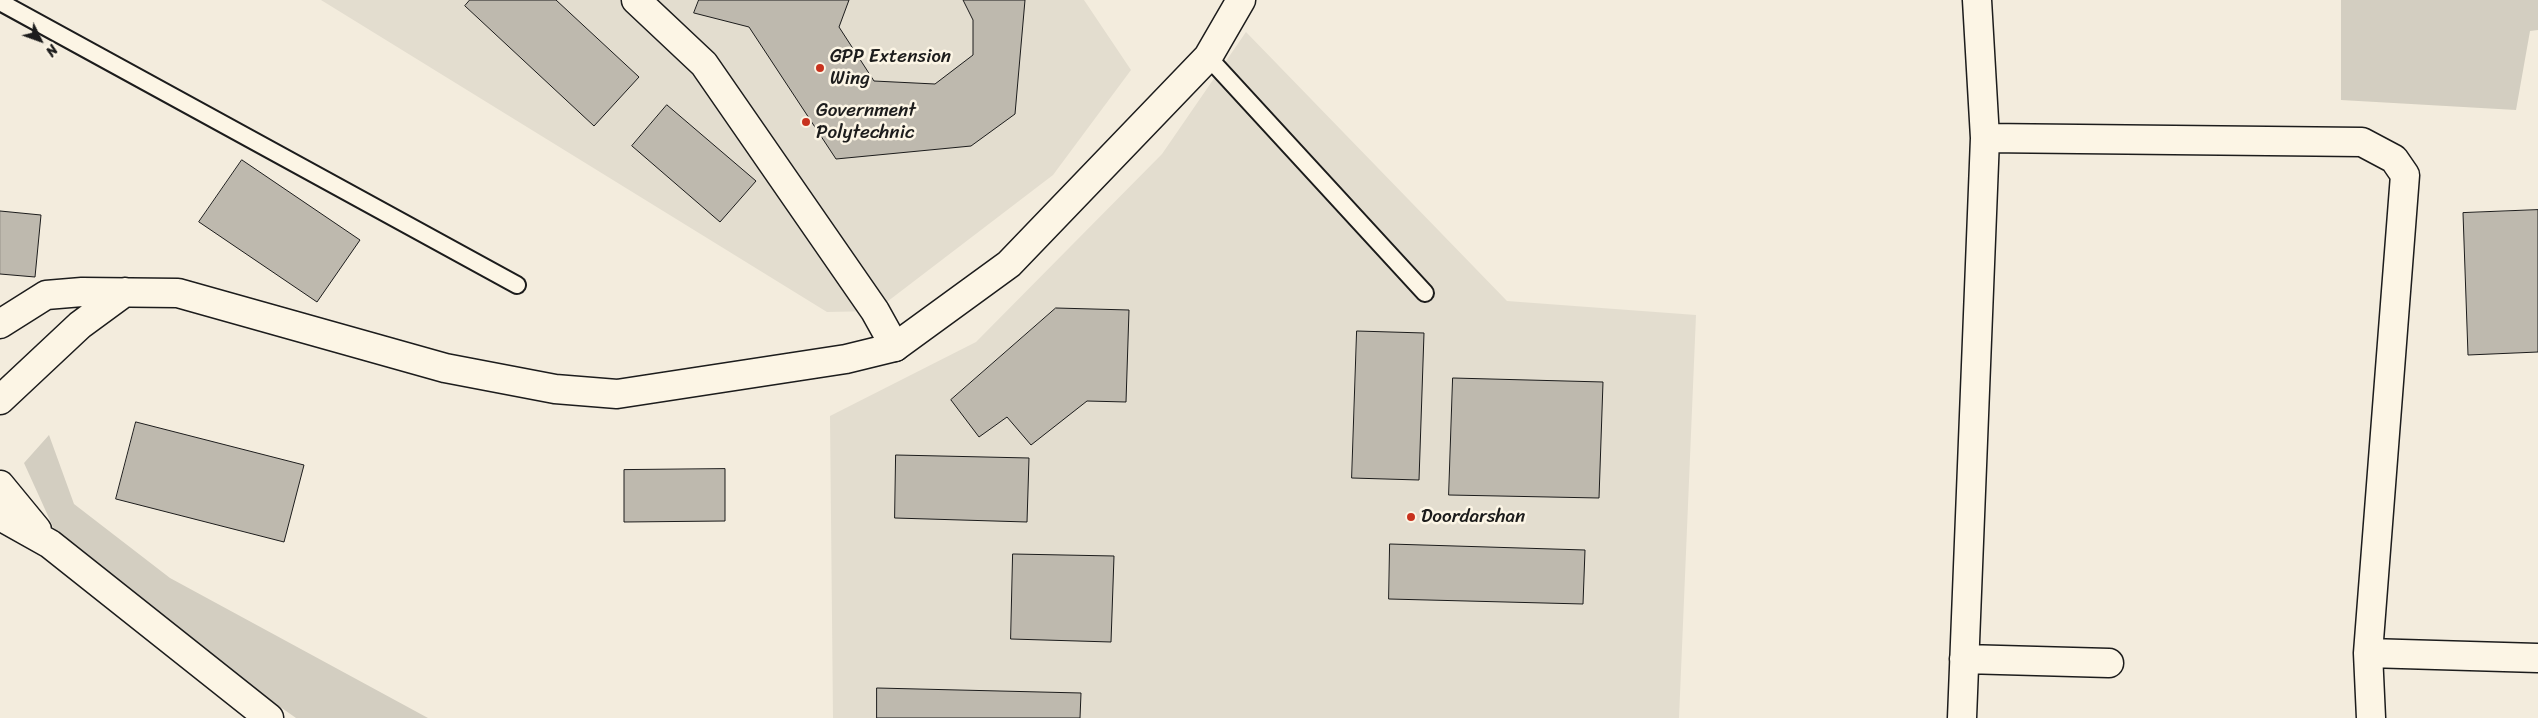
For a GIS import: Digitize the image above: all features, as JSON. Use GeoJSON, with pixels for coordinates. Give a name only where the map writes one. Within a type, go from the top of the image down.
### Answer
{"type":"FeatureCollection","features":[{"type":"Feature","properties":{"kind":"street"},"geometry":{"type":"LineString","coordinates":[[636,0],[704,64],[875,312],[895,347]]}},
{"type":"Feature","properties":{"kind":"street"},"geometry":{"type":"LineString","coordinates":[[0,324],[46,295],[82,292],[178,293],[445,368],[555,389],[617,394],[846,359],[895,347],[1009,264],[1208,57],[1241,0]]}},
{"type":"Feature","properties":{"kind":"street"},"geometry":{"type":"LineString","coordinates":[[1962,718],[1985,138],[1977,0]]}},
{"type":"Feature","properties":{"kind":"street"},"geometry":{"type":"LineString","coordinates":[[1985,138],[2362,142],[2394,159],[2405,176],[2368,653],[2371,718]]}},
{"type":"Feature","properties":{"kind":"street"},"geometry":{"type":"LineString","coordinates":[[0,400],[80,325],[125,292]]}},
{"type":"Feature","properties":{"kind":"street"},"geometry":{"type":"LineString","coordinates":[[0,486],[50,544]]}},
{"type":"Feature","properties":{"kind":"street"},"geometry":{"type":"LineString","coordinates":[[0,516],[50,544],[269,718]]}},
{"type":"Feature","properties":{"kind":"street"},"geometry":{"type":"LineString","coordinates":[[2368,653],[2538,658]]}},
{"type":"Feature","properties":{"kind":"street"},"geometry":{"type":"LineString","coordinates":[[1964,659],[2109,663]]}},
{"type":"Feature","properties":{"kind":"lane"},"geometry":{"type":"LineString","coordinates":[[0,2],[517,285]]}},
{"type":"Feature","properties":{"kind":"lane"},"geometry":{"type":"LineString","coordinates":[[1208,57],[1425,293]]}},
{"type":"Feature","properties":{"kind":"shaded area","name":"Government Polytechnic"},"geometry":{"type":"Polygon","coordinates":[[[321,0],[1084,0],[1131,70],[1053,175],[875,311],[827,312],[321,0]]]}},
{"type":"Feature","properties":{"kind":"shaded area"},"geometry":{"type":"Polygon","coordinates":[[[2341,0],[2538,0],[2538,30],[2530,31],[2516,110],[2341,100],[2341,0]]]}},
{"type":"Feature","properties":{"kind":"shaded area","name":"Doordarshan"},"geometry":{"type":"Polygon","coordinates":[[[1246,32],[1507,301],[1696,315],[1679,718],[833,718],[830,416],[976,342],[1162,154],[1246,32]]]}},
{"type":"Feature","properties":{"kind":"shaded area"},"geometry":{"type":"Polygon","coordinates":[[[49,435],[74,504],[170,578],[428,718],[296,718],[242,680],[54,529],[24,463],[49,435]]]}},
{"type":"Feature","properties":{"kind":"building"},"geometry":{"type":"Polygon","coordinates":[[[470,0],[556,0],[639,77],[594,126],[465,6],[470,0]]]}},
{"type":"Feature","properties":{"kind":"building","name":"GPP Extension Wing"},"geometry":{"type":"Polygon","coordinates":[[[699,0],[849,0],[839,27],[874,81],[935,84],[973,55],[973,20],[963,0],[1025,0],[1015,114],[971,146],[836,159],[749,27],[694,13],[699,0]]]}},
{"type":"Feature","properties":{"kind":"building"},"geometry":{"type":"Polygon","coordinates":[[[667,105],[756,181],[720,222],[632,146],[667,105]]]}},
{"type":"Feature","properties":{"kind":"building"},"geometry":{"type":"Polygon","coordinates":[[[242,160],[360,240],[317,302],[199,222],[242,160]]]}},
{"type":"Feature","properties":{"kind":"building"},"geometry":{"type":"Polygon","coordinates":[[[2538,210],[2538,352],[2468,355],[2463,213],[2538,210]]]}},
{"type":"Feature","properties":{"kind":"building"},"geometry":{"type":"Polygon","coordinates":[[[0,211],[41,215],[35,277],[0,274],[0,211]]]}},
{"type":"Feature","properties":{"kind":"building"},"geometry":{"type":"Polygon","coordinates":[[[1056,308],[1129,310],[1126,402],[1087,401],[1031,445],[1007,417],[979,437],[951,400],[1056,308]]]}},
{"type":"Feature","properties":{"kind":"building"},"geometry":{"type":"Polygon","coordinates":[[[1357,331],[1424,333],[1419,480],[1352,478],[1357,331]]]}},
{"type":"Feature","properties":{"kind":"building"},"geometry":{"type":"Polygon","coordinates":[[[1453,378],[1603,382],[1599,498],[1449,495],[1453,378]]]}},
{"type":"Feature","properties":{"kind":"building"},"geometry":{"type":"Polygon","coordinates":[[[136,422],[304,465],[284,542],[116,499],[136,422]]]}},
{"type":"Feature","properties":{"kind":"building"},"geometry":{"type":"Polygon","coordinates":[[[896,455],[1029,458],[1027,522],[895,518],[896,455]]]}},
{"type":"Feature","properties":{"kind":"building"},"geometry":{"type":"Polygon","coordinates":[[[725,469],[725,521],[624,522],[624,470],[725,469]]]}},
{"type":"Feature","properties":{"kind":"building"},"geometry":{"type":"Polygon","coordinates":[[[1390,544],[1585,550],[1583,604],[1389,599],[1390,544]]]}},
{"type":"Feature","properties":{"kind":"building"},"geometry":{"type":"Polygon","coordinates":[[[1013,554],[1114,556],[1111,642],[1011,639],[1013,554]]]}},
{"type":"Feature","properties":{"kind":"building"},"geometry":{"type":"Polygon","coordinates":[[[877,688],[1081,693],[1080,718],[877,718],[877,688]]]}},
{"type":"Feature","properties":{"kind":"place","name":"GPP Extension Wing"},"geometry":{"type":"Point","coordinates":[820,68]}},
{"type":"Feature","properties":{"kind":"place","name":"Government Polytechnic"},"geometry":{"type":"Point","coordinates":[806,122]}},
{"type":"Feature","properties":{"kind":"place","name":"Doordarshan"},"geometry":{"type":"Point","coordinates":[1411,517]}}]}
